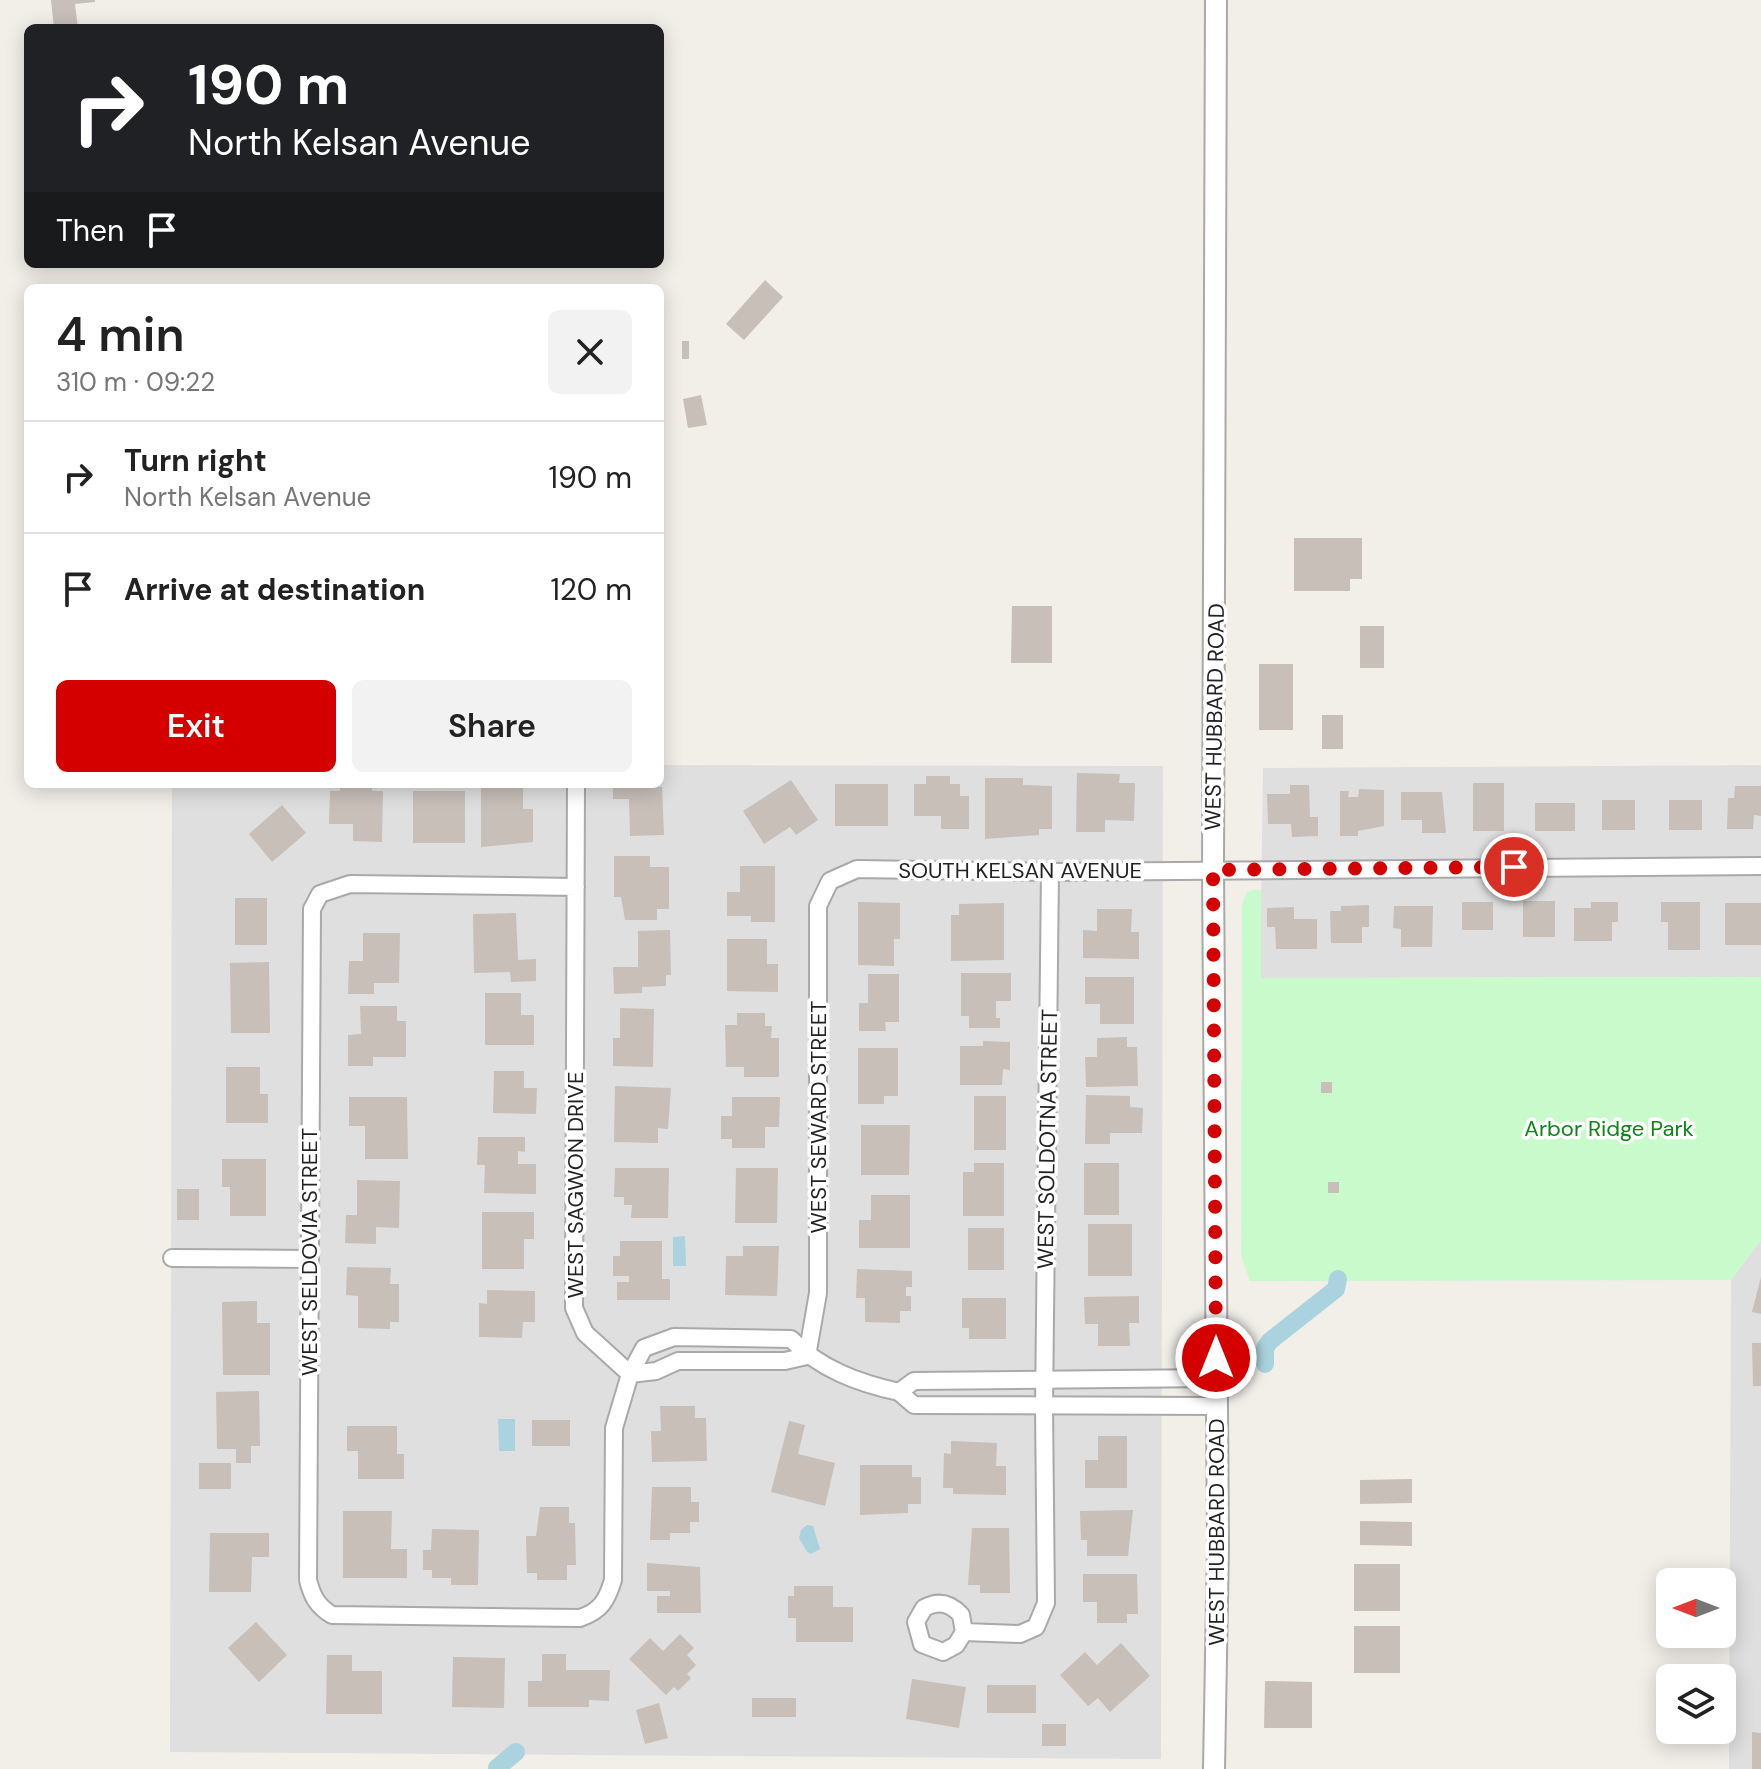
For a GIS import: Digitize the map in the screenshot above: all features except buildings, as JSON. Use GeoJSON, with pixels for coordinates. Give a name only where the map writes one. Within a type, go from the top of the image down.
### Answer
{"type":"FeatureCollection","features":[{"type":"Feature","properties":{"kind":"street","name":"WEST HUBBARD ROAD"},"geometry":{"type":"LineString","coordinates":[[1214,1769],[1217,1406],[1213,870],[1216,0]]}},
{"type":"Feature","properties":{"kind":"street","name":"WEST SAGWON DRIVE"},"geometry":{"type":"LineString","coordinates":[[576,788],[574,1308],[585,1333],[630,1374]]}},
{"type":"Feature","properties":{"kind":"street","name":"SOUTH KELSAN AVENUE"},"geometry":{"type":"LineString","coordinates":[[830,881],[857,869],[1050,872],[1761,866]]}},
{"type":"Feature","properties":{"kind":"street","name":"WEST SOLDOTNA STREET"},"geometry":{"type":"LineString","coordinates":[[964,1632],[1020,1634],[1036,1627],[1046,1603],[1044,1379],[1050,872]]}},
{"type":"Feature","properties":{"kind":"street","name":"WEST SEWARD STREET"},"geometry":{"type":"LineString","coordinates":[[807,1356],[818,1293],[818,906],[830,881]]}},
{"type":"Feature","properties":{"kind":"street","name":"WEST SELDOVIA STREET"},"geometry":{"type":"LineString","coordinates":[[576,887],[350,884],[320,894],[312,909],[309,927],[308,1580],[312,1596],[321,1608],[345,1618],[580,1618],[602,1607],[613,1580],[614,1428],[630,1374]]}},
{"type":"Feature","properties":{"kind":"street"},"geometry":{"type":"LineString","coordinates":[[172,1258],[309,1259]]}},
{"type":"Feature","properties":{"kind":"street"},"geometry":{"type":"LineString","coordinates":[[630,1374],[644,1348],[674,1337],[791,1339],[807,1356],[849,1379],[899,1392],[914,1405],[1217,1406]]}},
{"type":"Feature","properties":{"kind":"street"},"geometry":{"type":"LineString","coordinates":[[630,1374],[656,1371],[678,1361],[785,1361],[807,1356]]}},
{"type":"Feature","properties":{"kind":"street"},"geometry":{"type":"LineString","coordinates":[[899,1392],[914,1381],[1216,1378]]}},
{"type":"Feature","properties":{"kind":"shaded area"},"geometry":{"type":"Polygon","coordinates":[[[664,765],[1163,766],[1161,1759],[170,1752],[172,788],[664,788],[664,765]]]}},
{"type":"Feature","properties":{"kind":"shaded area"},"geometry":{"type":"Polygon","coordinates":[[[1761,765],[1761,977],[1260,978],[1263,768],[1761,765]]]}},
{"type":"Feature","properties":{"kind":"shaded area"},"geometry":{"type":"Polygon","coordinates":[[[1761,1240],[1761,1769],[1729,1769],[1729,1744],[1736,1744],[1736,1664],[1729,1664],[1729,1648],[1736,1648],[1736,1568],[1730,1568],[1731,1280],[1761,1240]]]}},
{"type":"Feature","properties":{"kind":"green space","name":"Arbor Ridge Park"},"geometry":{"type":"Polygon","coordinates":[[[1261,890],[1261,978],[1761,977],[1761,1240],[1731,1280],[1250,1281],[1241,1255],[1242,904],[1247,892],[1261,890]]]}},
{"type":"Feature","properties":{"kind":"water"},"geometry":{"type":"Polygon","coordinates":[[[685,1236],[686,1266],[673,1266],[673,1237],[685,1236]]]}},
{"type":"Feature","properties":{"kind":"water"},"geometry":{"type":"Polygon","coordinates":[[[498,1419],[515,1419],[515,1451],[499,1451],[498,1419]]]}},
{"type":"Feature","properties":{"kind":"water"},"geometry":{"type":"Polygon","coordinates":[[[807,1525],[813,1526],[820,1549],[811,1554],[799,1538],[801,1530],[807,1525]]]}},
{"type":"Feature","properties":{"kind":"waterway"},"geometry":{"type":"LineString","coordinates":[[1265,1364],[1265,1348],[1270,1341],[1336,1289],[1338,1279]]}},
{"type":"Feature","properties":{"kind":"waterway"},"geometry":{"type":"LineString","coordinates":[[497,1768],[516,1752]]}},
{"type":"Feature","properties":{"kind":"route"},"geometry":{"type":"LineString","coordinates":[[1216,1358],[1213,870],[1514,867]]}}]}
